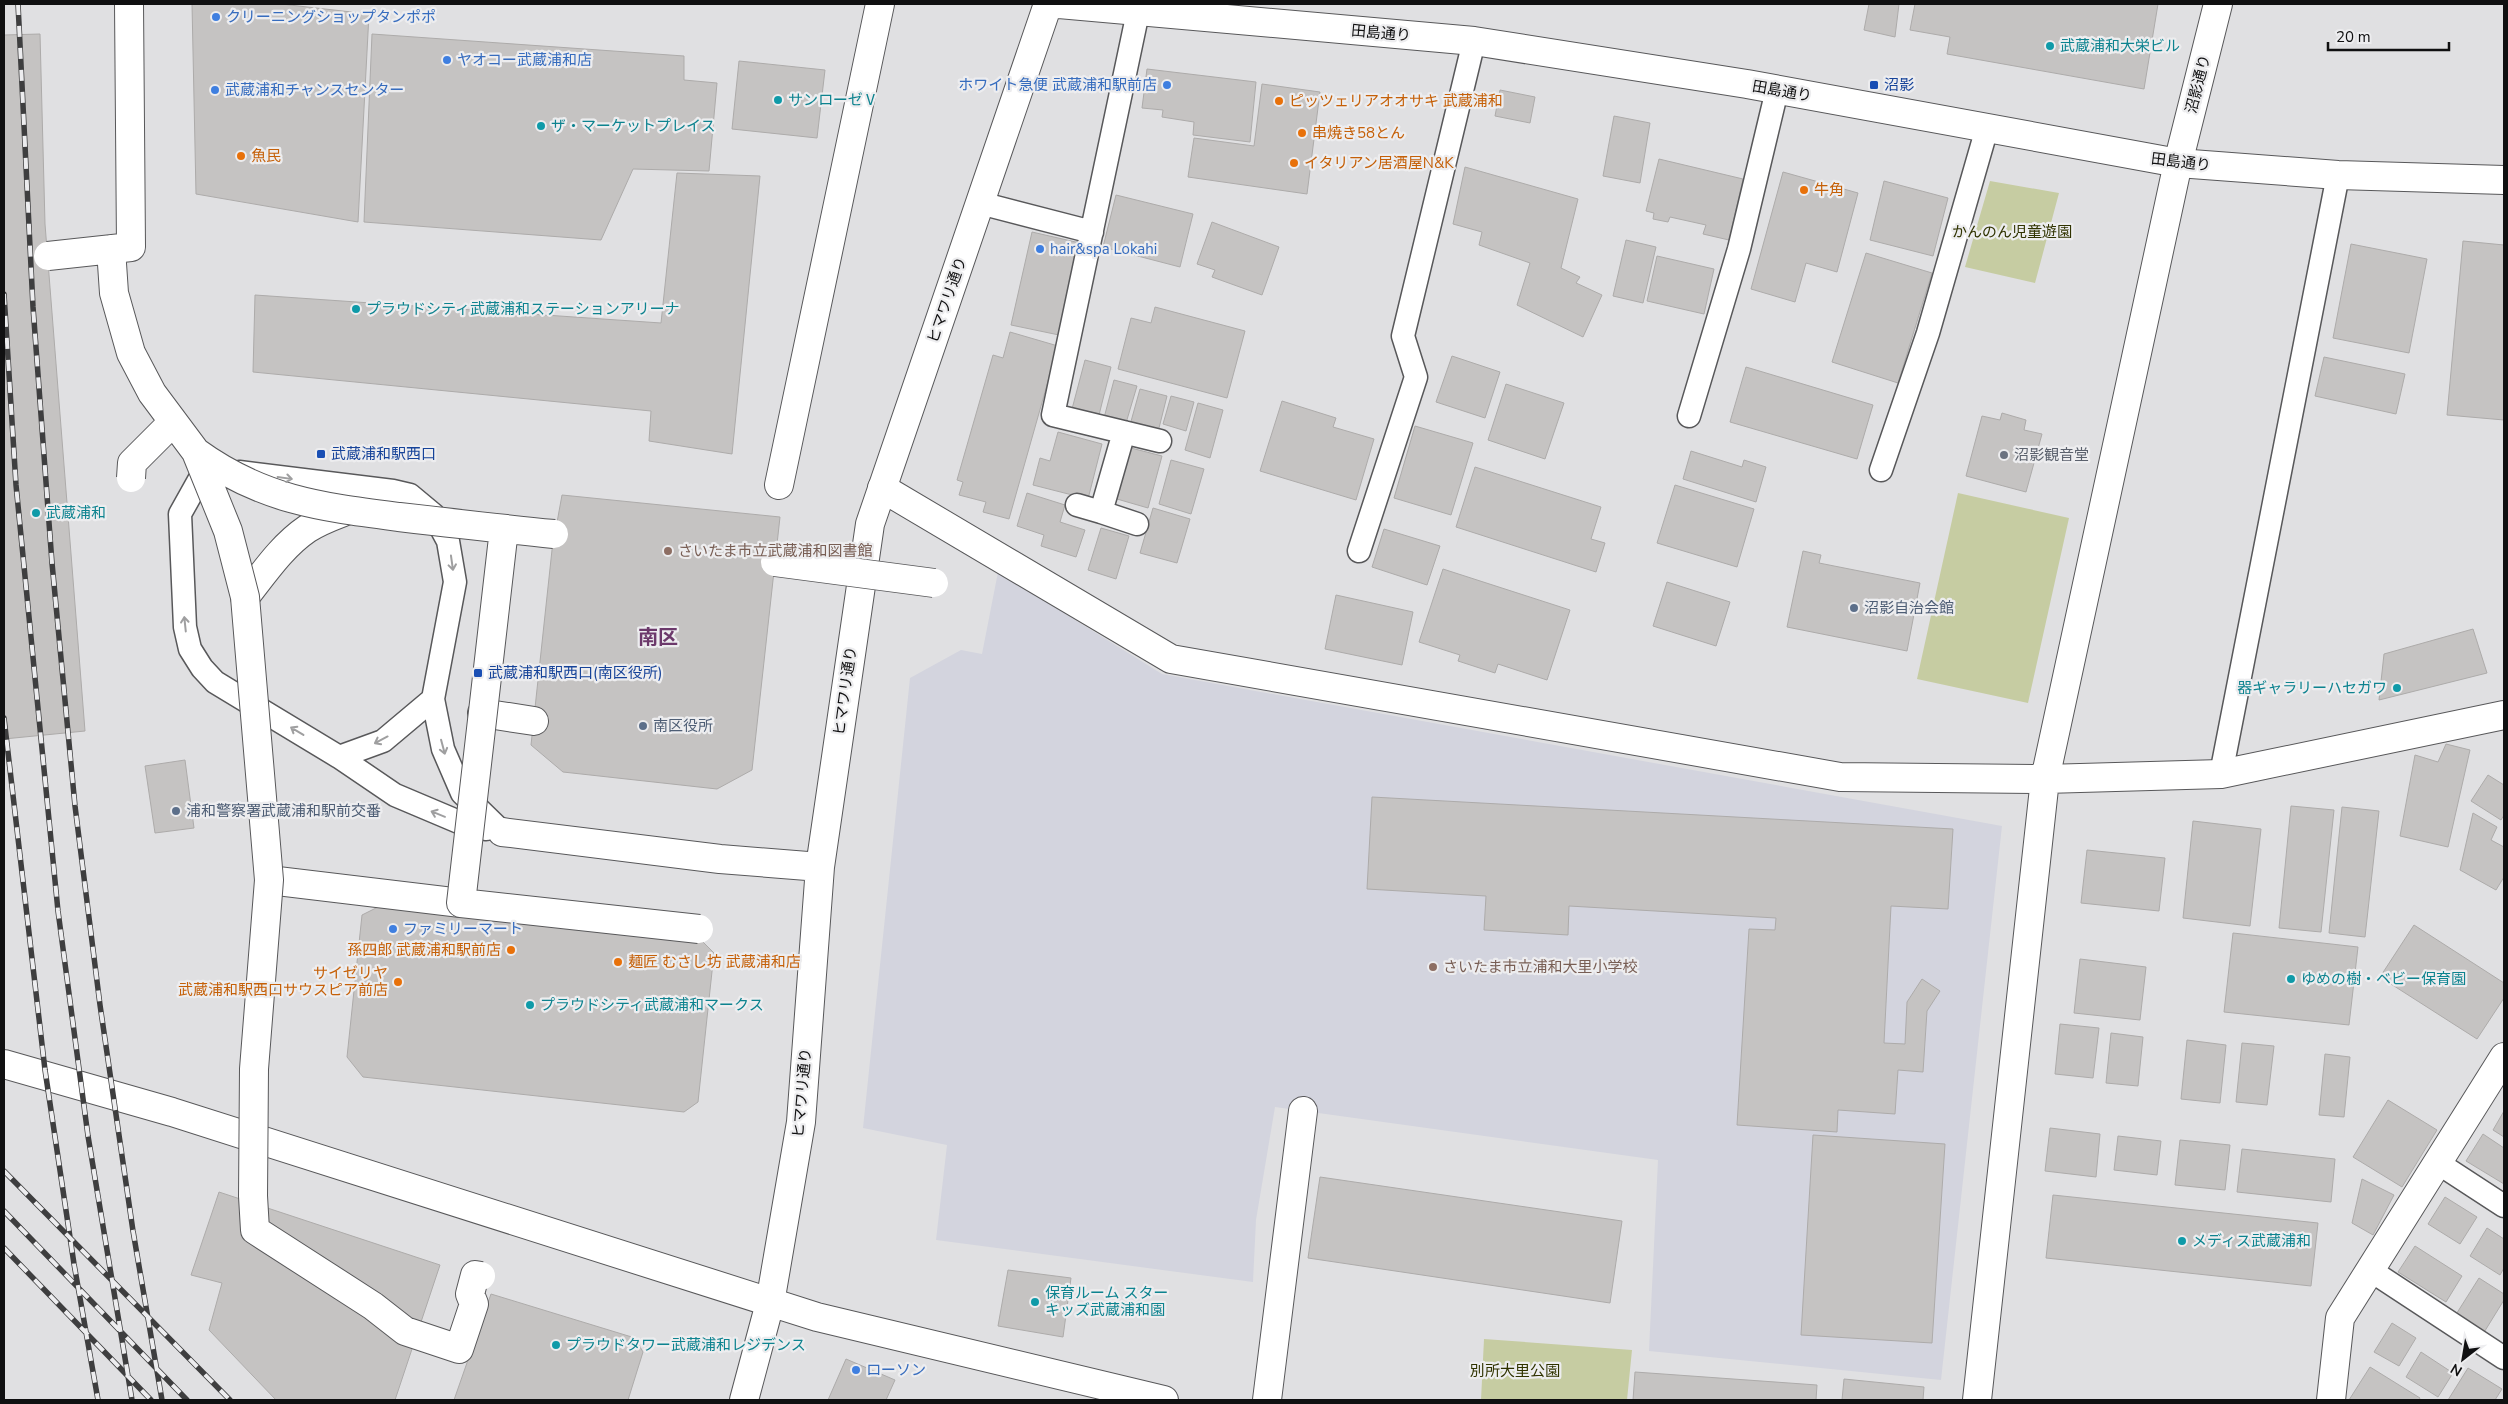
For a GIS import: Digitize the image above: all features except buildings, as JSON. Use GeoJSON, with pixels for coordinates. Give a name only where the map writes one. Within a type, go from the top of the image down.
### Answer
{"type":"FeatureCollection","features":[{"type":"Feature","properties":{"kind":"street"},"geometry":{"type":"LineString","coordinates":[[118,4],[118,292],[128,351],[148,393],[173,426],[196,452],[239,480],[257,488],[309,504],[554,534]]}},
{"type":"Feature","properties":{"kind":"street"},"geometry":{"type":"LineString","coordinates":[[48,256],[131,247],[129,4]]}},
{"type":"Feature","properties":{"kind":"street"},"geometry":{"type":"LineString","coordinates":[[779,485],[880,4]]}},
{"type":"Feature","properties":{"kind":"street","name":"ヒマワリ通り"},"geometry":{"type":"LineString","coordinates":[[744,1400],[770,1303],[801,1122],[820,867],[870,524],[1048,4]]}},
{"type":"Feature","properties":{"kind":"street","name":"田島通り"},"geometry":{"type":"LineString","coordinates":[[1058,4],[1474,41],[1777,90],[2178,163],[2338,175],[2502,173]]}},
{"type":"Feature","properties":{"kind":"street","name":"沼影通り"},"geometry":{"type":"LineString","coordinates":[[1978,1400],[2045,779],[2178,163],[2218,4]]}},
{"type":"Feature","properties":{"kind":"street"},"geometry":{"type":"LineString","coordinates":[[110,249],[114,294],[131,353],[152,393],[173,426]]}},
{"type":"Feature","properties":{"kind":"street"},"geometry":{"type":"LineString","coordinates":[[131,478],[132,463],[173,426]]}},
{"type":"Feature","properties":{"kind":"street"},"geometry":{"type":"LineString","coordinates":[[196,452],[228,531],[245,597],[269,880],[254,1069],[253,1196],[255,1230],[372,1306],[405,1331],[459,1349],[474,1304],[470,1294],[475,1275],[481,1276]]}},
{"type":"Feature","properties":{"kind":"street"},"geometry":{"type":"LineString","coordinates":[[882,488],[1171,659],[1840,778],[2045,779],[2221,774],[2504,715]]}},
{"type":"Feature","properties":{"kind":"street"},"geometry":{"type":"LineString","coordinates":[[245,597],[271,563],[288,545],[308,529],[346,510]]}},
{"type":"Feature","properties":{"kind":"street"},"geometry":{"type":"LineString","coordinates":[[461,903],[504,529]]}},
{"type":"Feature","properties":{"kind":"street"},"geometry":{"type":"LineString","coordinates":[[775,562],[934,583]]}},
{"type":"Feature","properties":{"kind":"street"},"geometry":{"type":"LineString","coordinates":[[482,713],[534,721]]}},
{"type":"Feature","properties":{"kind":"street"},"geometry":{"type":"LineString","coordinates":[[502,832],[720,859],[820,867]]}},
{"type":"Feature","properties":{"kind":"street"},"geometry":{"type":"LineString","coordinates":[[269,880],[699,929]]}},
{"type":"Feature","properties":{"kind":"street"},"geometry":{"type":"LineString","coordinates":[[2331,1400],[2340,1318],[2503,1062]]}},
{"type":"Feature","properties":{"kind":"street"},"geometry":{"type":"LineString","coordinates":[[4,1064],[181,1115],[817,1317],[1164,1400]]}},
{"type":"Feature","properties":{"kind":"street"},"geometry":{"type":"LineString","coordinates":[[1267,1400],[1303,1111]]}},
{"type":"Feature","properties":{"kind":"lane"},"geometry":{"type":"LineString","coordinates":[[1138,12],[1053,415],[1160,440]]}},
{"type":"Feature","properties":{"kind":"lane"},"geometry":{"type":"LineString","coordinates":[[1359,551],[1416,377],[1403,336],[1474,41]]}},
{"type":"Feature","properties":{"kind":"lane"},"geometry":{"type":"LineString","coordinates":[[1688,416],[1739,249],[1777,90]]}},
{"type":"Feature","properties":{"kind":"lane"},"geometry":{"type":"LineString","coordinates":[[1880,470],[1928,333],[1987,128]]}},
{"type":"Feature","properties":{"kind":"lane"},"geometry":{"type":"LineString","coordinates":[[2221,774],[2338,175]]}},
{"type":"Feature","properties":{"kind":"lane"},"geometry":{"type":"LineString","coordinates":[[980,203],[1092,232]]}},
{"type":"Feature","properties":{"kind":"lane"},"geometry":{"type":"LineString","coordinates":[[173,426],[186,448],[206,464],[237,472],[393,491],[410,495],[434,515],[448,541],[455,582],[433,699],[443,749],[462,793],[502,832]]}},
{"type":"Feature","properties":{"kind":"lane"},"geometry":{"type":"LineString","coordinates":[[1101,512],[1124,432]]}},
{"type":"Feature","properties":{"kind":"lane"},"geometry":{"type":"LineString","coordinates":[[237,472],[213,474],[199,480],[180,514],[185,627],[190,648],[202,668],[215,682],[339,757],[395,795],[466,825],[502,832]]}},
{"type":"Feature","properties":{"kind":"lane"},"geometry":{"type":"LineString","coordinates":[[1077,506],[1136,524]]}},
{"type":"Feature","properties":{"kind":"lane"},"geometry":{"type":"LineString","coordinates":[[339,757],[383,741],[433,699]]}},
{"type":"Feature","properties":{"kind":"lane"},"geometry":{"type":"LineString","coordinates":[[2438,1163],[2504,1206]]}},
{"type":"Feature","properties":{"kind":"lane"},"geometry":{"type":"LineString","coordinates":[[2370,1270],[2504,1358]]}},
{"type":"Feature","properties":{"kind":"shaded area","name":"さいたま市立浦和大里小学校"},"geometry":{"type":"Polygon","coordinates":[[[998,572],[1162,674],[2002,826],[1941,1380],[1649,1351],[1658,1160],[1275,1107],[1256,1220],[1253,1282],[936,1240],[947,1145],[863,1128],[910,678],[961,650],[982,654],[998,572]]]}},
{"type":"Feature","properties":{"kind":"green space","name":"かんのん児童遊園"},"geometry":{"type":"Polygon","coordinates":[[[1990,181],[2059,193],[2035,283],[1965,267],[1990,181]]]}},
{"type":"Feature","properties":{"kind":"green space"},"geometry":{"type":"Polygon","coordinates":[[[1958,493],[2069,518],[2028,703],[1917,679],[1958,493]]]}},
{"type":"Feature","properties":{"kind":"green space","name":"別所大里公園"},"geometry":{"type":"Polygon","coordinates":[[[1484,1339],[1632,1350],[1627,1400],[1481,1400],[1484,1339]]]}},
{"type":"Feature","properties":{"kind":"railway"},"geometry":{"type":"LineString","coordinates":[[18,4],[33,307],[52,563],[75,806],[100,1005],[133,1231],[162,1400]]}},
{"type":"Feature","properties":{"kind":"railway"},"geometry":{"type":"LineString","coordinates":[[4,294],[16,485],[58,911],[88,1136],[132,1400]]}},
{"type":"Feature","properties":{"kind":"railway"},"geometry":{"type":"LineString","coordinates":[[4,718],[45,1070],[74,1264],[98,1400]]}},
{"type":"Feature","properties":{"kind":"railway"},"geometry":{"type":"LineString","coordinates":[[4,1171],[230,1400]]}},
{"type":"Feature","properties":{"kind":"railway"},"geometry":{"type":"LineString","coordinates":[[4,1211],[187,1400]]}},
{"type":"Feature","properties":{"kind":"railway"},"geometry":{"type":"LineString","coordinates":[[4,1248],[151,1400]]}},
{"type":"Feature","properties":{"kind":"place","name":"クリーニングショップタンポポ"},"geometry":{"type":"Point","coordinates":[216,17]}},
{"type":"Feature","properties":{"kind":"place","name":"武蔵浦和大栄ビル"},"geometry":{"type":"Point","coordinates":[2050,46]}},
{"type":"Feature","properties":{"kind":"place","name":"ヤオコー武蔵浦和店"},"geometry":{"type":"Point","coordinates":[447,60]}},
{"type":"Feature","properties":{"kind":"place","name":"ホワイト急便 武蔵浦和駅前店"},"geometry":{"type":"Point","coordinates":[1167,85]}},
{"type":"Feature","properties":{"kind":"place","name":"沼影"},"geometry":{"type":"Point","coordinates":[1874,85]}},
{"type":"Feature","properties":{"kind":"place","name":"武蔵浦和チャンスセンター"},"geometry":{"type":"Point","coordinates":[215,90]}},
{"type":"Feature","properties":{"kind":"place","name":"サンローゼⅤ"},"geometry":{"type":"Point","coordinates":[778,100]}},
{"type":"Feature","properties":{"kind":"place","name":"ピッツェリアオオサキ 武蔵浦和"},"geometry":{"type":"Point","coordinates":[1279,101]}},
{"type":"Feature","properties":{"kind":"place","name":"ザ・マーケットプレイス"},"geometry":{"type":"Point","coordinates":[541,126]}},
{"type":"Feature","properties":{"kind":"place","name":"串焼き58とん"},"geometry":{"type":"Point","coordinates":[1302,133]}},
{"type":"Feature","properties":{"kind":"place","name":"魚民"},"geometry":{"type":"Point","coordinates":[241,156]}},
{"type":"Feature","properties":{"kind":"place","name":"イタリアン居酒屋N&K"},"geometry":{"type":"Point","coordinates":[1294,163]}},
{"type":"Feature","properties":{"kind":"place","name":"牛角"},"geometry":{"type":"Point","coordinates":[1804,190]}},
{"type":"Feature","properties":{"kind":"place","name":"hair&spa Lokahi"},"geometry":{"type":"Point","coordinates":[1040,249]}},
{"type":"Feature","properties":{"kind":"place","name":"プラウドシティ武蔵浦和ステーションアリーナ"},"geometry":{"type":"Point","coordinates":[356,309]}},
{"type":"Feature","properties":{"kind":"place","name":"武蔵浦和駅西口"},"geometry":{"type":"Point","coordinates":[321,454]}},
{"type":"Feature","properties":{"kind":"place","name":"沼影観音堂"},"geometry":{"type":"Point","coordinates":[2004,455]}},
{"type":"Feature","properties":{"kind":"place","name":"武蔵浦和"},"geometry":{"type":"Point","coordinates":[36,513]}},
{"type":"Feature","properties":{"kind":"place","name":"さいたま市立武蔵浦和図書館"},"geometry":{"type":"Point","coordinates":[668,551]}},
{"type":"Feature","properties":{"kind":"place","name":"沼影自治会館"},"geometry":{"type":"Point","coordinates":[1854,608]}},
{"type":"Feature","properties":{"kind":"place","name":"武蔵浦和駅西口(南区役所)"},"geometry":{"type":"Point","coordinates":[478,673]}},
{"type":"Feature","properties":{"kind":"place","name":"器ギャラリーハセガワ"},"geometry":{"type":"Point","coordinates":[2397,688]}},
{"type":"Feature","properties":{"kind":"place","name":"南区役所"},"geometry":{"type":"Point","coordinates":[643,726]}},
{"type":"Feature","properties":{"kind":"place","name":"浦和警察署武蔵浦和駅前交番"},"geometry":{"type":"Point","coordinates":[176,811]}},
{"type":"Feature","properties":{"kind":"place","name":"ファミリーマート"},"geometry":{"type":"Point","coordinates":[393,929]}},
{"type":"Feature","properties":{"kind":"place","name":"孫四郎 武蔵浦和駅前店"},"geometry":{"type":"Point","coordinates":[511,950]}},
{"type":"Feature","properties":{"kind":"place","name":"麺匠 むさし坊 武蔵浦和店"},"geometry":{"type":"Point","coordinates":[618,962]}},
{"type":"Feature","properties":{"kind":"place","name":"さいたま市立浦和大里小学校"},"geometry":{"type":"Point","coordinates":[1433,967]}},
{"type":"Feature","properties":{"kind":"place","name":"ゆめの樹・ベビー保育園"},"geometry":{"type":"Point","coordinates":[2291,979]}},
{"type":"Feature","properties":{"kind":"place","name":"サイゼリヤ 武蔵浦和駅西口サウスピア前店"},"geometry":{"type":"Point","coordinates":[398,982]}},
{"type":"Feature","properties":{"kind":"place","name":"プラウドシティ武蔵浦和マークス"},"geometry":{"type":"Point","coordinates":[530,1005]}},
{"type":"Feature","properties":{"kind":"place","name":"メディス武蔵浦和"},"geometry":{"type":"Point","coordinates":[2182,1241]}},
{"type":"Feature","properties":{"kind":"place","name":"保育ルーム スター キッズ武蔵浦和園"},"geometry":{"type":"Point","coordinates":[1035,1302]}},
{"type":"Feature","properties":{"kind":"place","name":"プラウドタワー武蔵浦和レジデンス"},"geometry":{"type":"Point","coordinates":[556,1345]}},
{"type":"Feature","properties":{"kind":"place","name":"ローソン"},"geometry":{"type":"Point","coordinates":[856,1370]}},
{"type":"Feature","properties":{"kind":"district","name":"南区"},"geometry":{"type":"Point","coordinates":[658,637]}}]}
